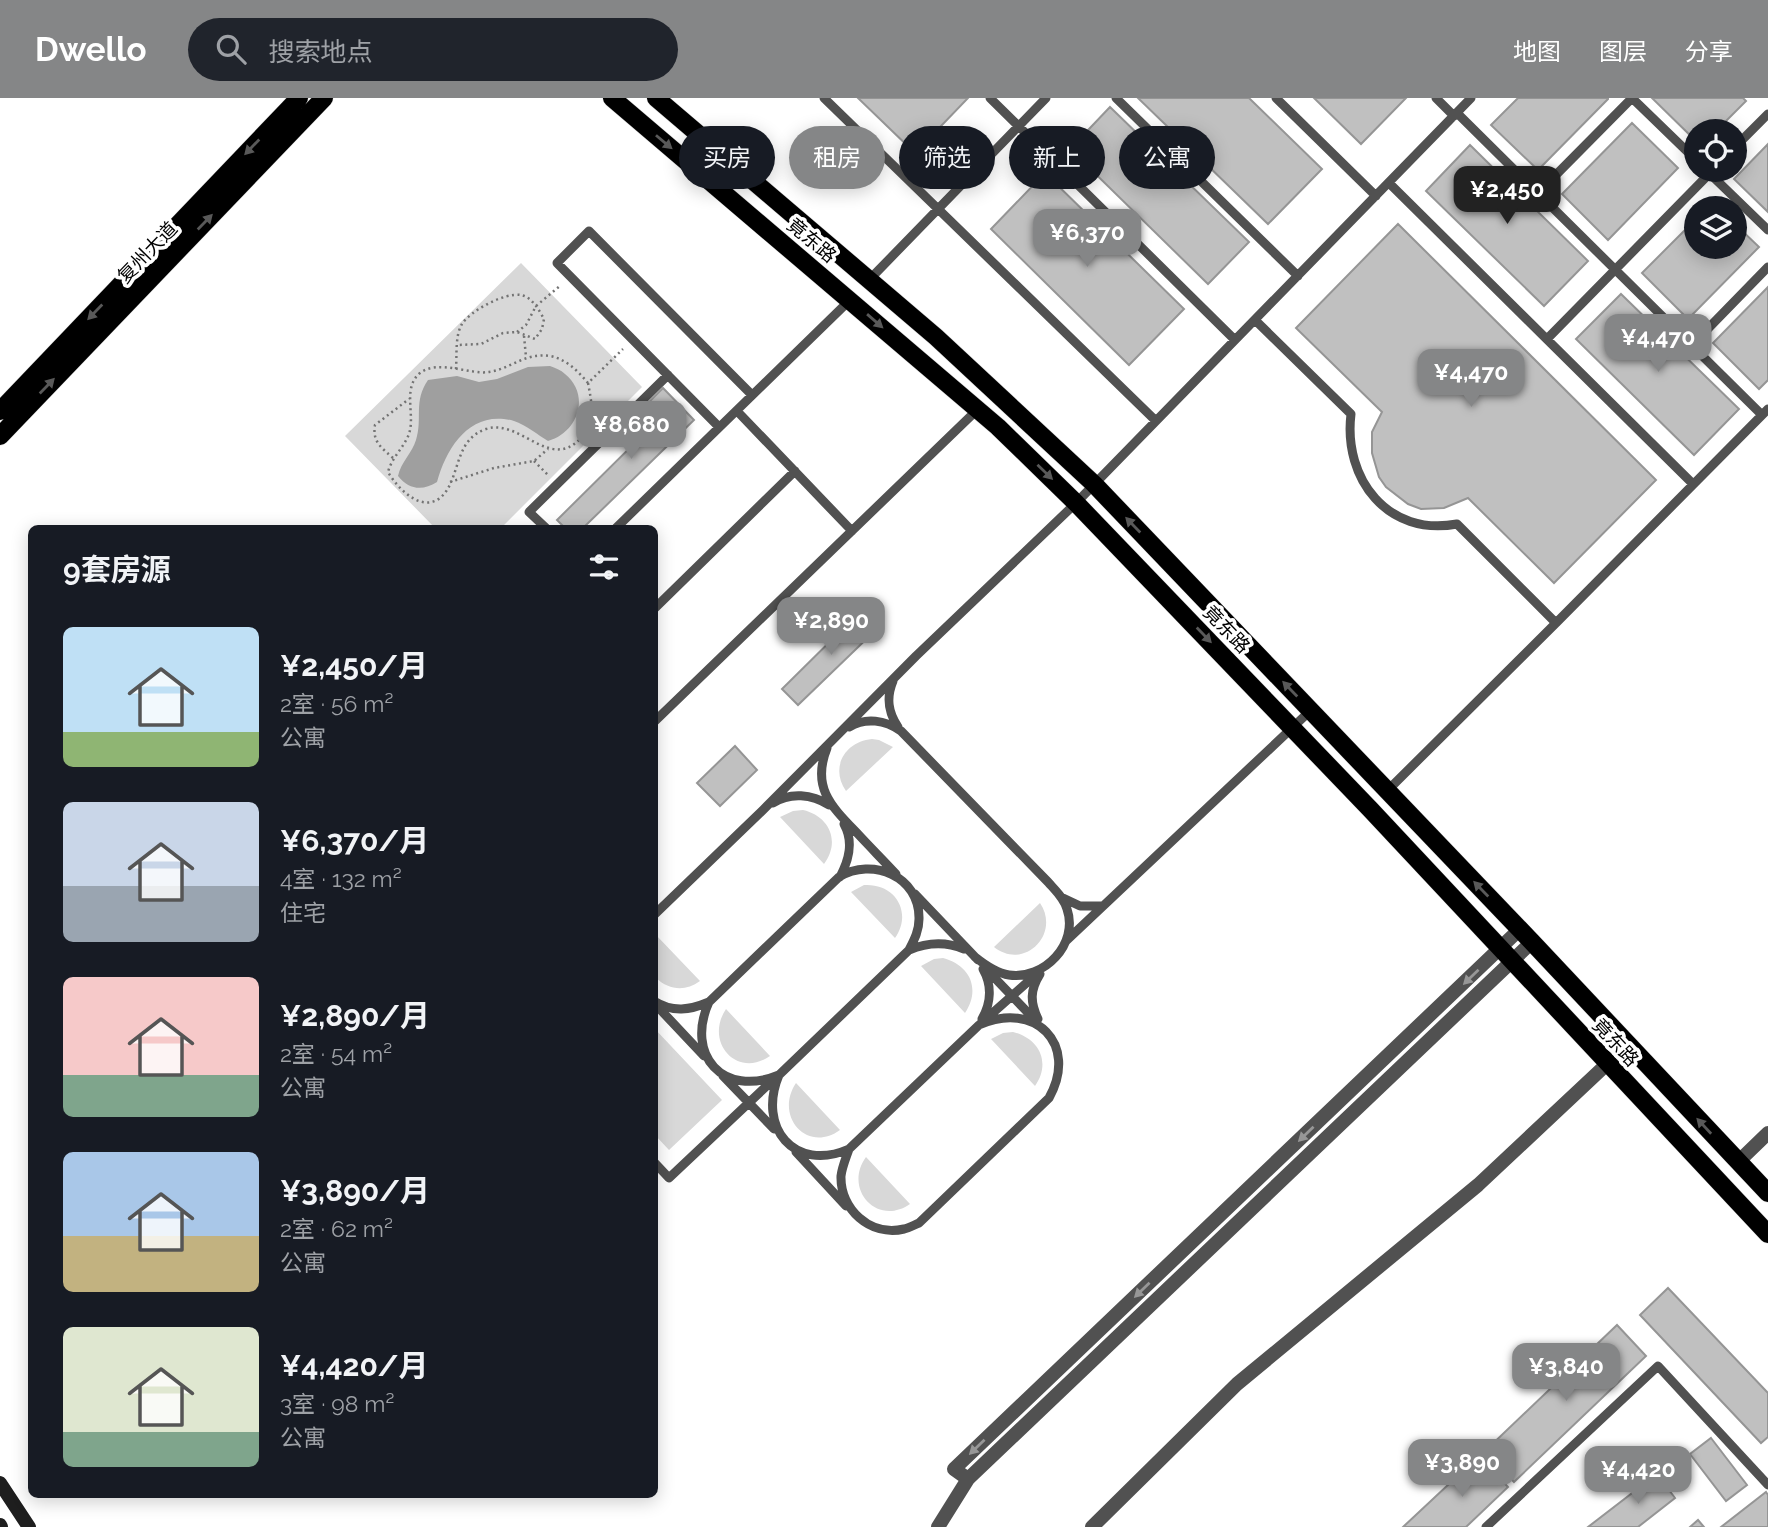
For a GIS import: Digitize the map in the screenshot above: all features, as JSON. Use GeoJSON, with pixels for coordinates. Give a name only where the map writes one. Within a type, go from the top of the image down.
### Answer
{"type":"FeatureCollection","features":[{"type":"Feature","properties":{"kind":"main road","name":"复州大道"},"geometry":{"type":"LineString","coordinates":[[0,411],[299,98]]}},
{"type":"Feature","properties":{"kind":"main road","name":"复州大道"},"geometry":{"type":"LineString","coordinates":[[0,436],[324,98]]}},
{"type":"Feature","properties":{"kind":"main road","name":"竟东路"},"geometry":{"type":"LineString","coordinates":[[612,98],[850,299],[977,410],[1076,503],[1293,727],[1768,1234]]}},
{"type":"Feature","properties":{"kind":"main road","name":"竟东路"},"geometry":{"type":"LineString","coordinates":[[656,98],[993,388],[1094,484],[1526,935],[1768,1193]]}},
{"type":"Feature","properties":{"kind":"main road"},"geometry":{"type":"LineString","coordinates":[[0,1483],[29,1527]]}},
{"type":"Feature","properties":{"kind":"street"},"geometry":{"type":"LineString","coordinates":[[938,1527],[968,1479],[954,1469],[1526,935]]}},
{"type":"Feature","properties":{"kind":"street"},"geometry":{"type":"LineString","coordinates":[[1092,1527],[1237,1384],[1478,1185],[1607,1064]]}},
{"type":"Feature","properties":{"kind":"street"},"geometry":{"type":"LineString","coordinates":[[1738,1162],[1768,1133]]}},
{"type":"Feature","properties":{"kind":"lane"},"geometry":{"type":"LineString","coordinates":[[824,98],[1156,421]]}},
{"type":"Feature","properties":{"kind":"lane"},"geometry":{"type":"LineString","coordinates":[[990,98],[1019,126],[1046,98]]}},
{"type":"Feature","properties":{"kind":"lane"},"geometry":{"type":"LineString","coordinates":[[1116,98],[1298,276]]}},
{"type":"Feature","properties":{"kind":"lane"},"geometry":{"type":"LineString","coordinates":[[1276,98],[1376,196]]}},
{"type":"Feature","properties":{"kind":"lane"},"geometry":{"type":"LineString","coordinates":[[1388,791],[1765,412],[1692,345],[1456,114],[1436,98]]}},
{"type":"Feature","properties":{"kind":"lane"},"geometry":{"type":"LineString","coordinates":[[658,911],[763,810],[897,674],[1076,503],[1471,98]]}},
{"type":"Feature","properties":{"kind":"lane"},"geometry":{"type":"LineString","coordinates":[[1538,193],[1632,98],[1684,148]]}},
{"type":"Feature","properties":{"kind":"lane"},"geometry":{"type":"LineString","coordinates":[[1747,135],[1768,114]]}},
{"type":"Feature","properties":{"kind":"lane"},"geometry":{"type":"LineString","coordinates":[[869,280],[1009,136]]}},
{"type":"Feature","properties":{"kind":"lane"},"geometry":{"type":"LineString","coordinates":[[1547,339],[1699,182]]}},
{"type":"Feature","properties":{"kind":"lane"},"geometry":{"type":"LineString","coordinates":[[1721,182],[1768,230]]}},
{"type":"Feature","properties":{"kind":"lane"},"geometry":{"type":"LineString","coordinates":[[1389,183],[1693,484]]}},
{"type":"Feature","properties":{"kind":"lane"},"geometry":{"type":"LineString","coordinates":[[1083,189],[1235,340]]}},
{"type":"Feature","properties":{"kind":"lane"},"geometry":{"type":"LineString","coordinates":[[719,427],[557,263],[589,231],[752,395]]}},
{"type":"Feature","properties":{"kind":"lane"},"geometry":{"type":"LineString","coordinates":[[1692,345],[1768,267]]}},
{"type":"Feature","properties":{"kind":"lane"},"geometry":{"type":"LineString","coordinates":[[619,525],[850,299]]}},
{"type":"Feature","properties":{"kind":"lane"},"geometry":{"type":"LineString","coordinates":[[1255,320],[1351,414],[1349,438],[1354,464],[1374,497],[1394,513],[1418,524],[1444,527],[1457,524],[1556,623]]}},
{"type":"Feature","properties":{"kind":"lane"},"geometry":{"type":"LineString","coordinates":[[542,525],[529,512],[667,375]]}},
{"type":"Feature","properties":{"kind":"lane"},"geometry":{"type":"LineString","coordinates":[[658,718],[977,410]]}},
{"type":"Feature","properties":{"kind":"lane"},"geometry":{"type":"LineString","coordinates":[[737,411],[852,531]]}},
{"type":"Feature","properties":{"kind":"lane"},"geometry":{"type":"LineString","coordinates":[[658,605],[795,471]]}},
{"type":"Feature","properties":{"kind":"lane"},"geometry":{"type":"LineString","coordinates":[[897,674],[888,696],[892,719],[1059,895],[1069,918],[1065,942]]}},
{"type":"Feature","properties":{"kind":"lane"},"geometry":{"type":"LineString","coordinates":[[779,1074],[771,1099],[772,1116],[777,1131],[788,1144],[801,1153],[817,1157],[833,1156],[849,1149],[979,1025],[1056,957],[1065,942],[1310,710]]}},
{"type":"Feature","properties":{"kind":"lane"},"geometry":{"type":"LineString","coordinates":[[658,1005],[677,1010],[693,1009],[709,1002],[839,877],[847,863],[850,846],[847,829],[825,795],[821,779],[821,761],[828,745],[840,732],[855,723],[872,720],[889,723],[901,731]]}},
{"type":"Feature","properties":{"kind":"lane"},"geometry":{"type":"LineString","coordinates":[[763,810],[777,800],[793,796],[811,796],[826,803],[1049,1035]]}},
{"type":"Feature","properties":{"kind":"lane"},"geometry":{"type":"LineString","coordinates":[[658,1166],[669,1178],[909,950],[917,935],[919,919],[917,902],[906,885],[896,876],[880,869],[863,868],[839,877]]}},
{"type":"Feature","properties":{"kind":"lane"},"geometry":{"type":"LineString","coordinates":[[1059,895],[1080,906],[1104,906]]}},
{"type":"Feature","properties":{"kind":"lane"},"geometry":{"type":"LineString","coordinates":[[909,950],[933,943],[951,944],[966,950],[993,970],[1009,975],[1026,975],[1047,965]]}},
{"type":"Feature","properties":{"kind":"lane"},"geometry":{"type":"LineString","coordinates":[[975,957],[987,976],[990,993],[987,1010],[979,1025]]}},
{"type":"Feature","properties":{"kind":"lane"},"geometry":{"type":"LineString","coordinates":[[658,1007],[858,1217],[871,1226],[887,1230],[904,1229],[919,1223],[1049,1098],[1057,1083],[1060,1067],[1057,1050],[1032,1007],[1031,994],[1035,982],[1047,965]]}},
{"type":"Feature","properties":{"kind":"lane"},"geometry":{"type":"LineString","coordinates":[[709,1002],[701,1025],[701,1041],[707,1056],[717,1069],[731,1078],[746,1082],[763,1081],[779,1074]]}},
{"type":"Feature","properties":{"kind":"lane"},"geometry":{"type":"LineString","coordinates":[[979,1025],[1003,1016],[1021,1017],[1036,1024],[1049,1035]]}},
{"type":"Feature","properties":{"kind":"lane"},"geometry":{"type":"LineString","coordinates":[[849,1149],[841,1173],[842,1189],[847,1205],[858,1217]]}},
{"type":"Feature","properties":{"kind":"lane"},"geometry":{"type":"LineString","coordinates":[[1486,1527],[1658,1366],[1768,1485]]}},
{"type":"Feature","properties":{"kind":"path"},"geometry":{"type":"LineString","coordinates":[[458,345],[472,346],[503,333],[517,332],[526,326],[536,306],[570,276]]}},
{"type":"Feature","properties":{"kind":"path"},"geometry":{"type":"LineString","coordinates":[[456,369],[458,333],[462,324],[482,307],[506,297],[521,295],[536,306],[544,319],[542,329],[535,339],[517,332]]}},
{"type":"Feature","properties":{"kind":"path"},"geometry":{"type":"LineString","coordinates":[[524,336],[526,357]]}},
{"type":"Feature","properties":{"kind":"path"},"geometry":{"type":"LineString","coordinates":[[588,383],[633,339]]}},
{"type":"Feature","properties":{"kind":"path"},"geometry":{"type":"LineString","coordinates":[[553,356],[568,364],[588,383],[592,421],[586,432],[567,449],[548,449],[504,427],[477,434],[466,444],[458,458],[443,495],[431,502],[419,502],[405,494],[388,472],[393,458],[410,431],[410,399],[414,383],[420,374],[430,369],[456,369],[478,373],[491,372],[526,357],[553,356]]}},
{"type":"Feature","properties":{"kind":"path"},"geometry":{"type":"LineString","coordinates":[[393,458],[378,444],[373,435],[375,425],[410,399]]}},
{"type":"Feature","properties":{"kind":"path"},"geometry":{"type":"LineString","coordinates":[[450,482],[494,468],[534,461],[548,449]]}},
{"type":"Feature","properties":{"kind":"path"},"geometry":{"type":"LineString","coordinates":[[534,461],[557,484]]}},
{"type":"Feature","properties":{"kind":"shaded area"},"geometry":{"type":"Polygon","coordinates":[[[521,263],[642,387],[504,525],[432,525],[345,436],[521,263]]]}},
{"type":"Feature","properties":{"kind":"shaded area"},"geometry":{"type":"Polygon","coordinates":[[[550,366],[563,373],[578,392],[578,412],[567,430],[558,437],[548,441],[514,421],[485,420],[463,433],[454,444],[437,482],[416,488],[398,476],[416,440],[419,403],[428,380],[457,376],[479,382],[497,379],[528,367],[550,366]]]}},
{"type":"Feature","properties":{"kind":"shaded area"},"geometry":{"type":"Polygon","coordinates":[[[872,739],[893,747],[846,791],[839,774],[842,758],[854,745],[872,739]]]}},
{"type":"Feature","properties":{"kind":"shaded area"},"geometry":{"type":"Polygon","coordinates":[[[803,810],[820,818],[830,831],[832,847],[824,864],[780,817],[803,810]]]}},
{"type":"Feature","properties":{"kind":"shaded area"},"geometry":{"type":"Polygon","coordinates":[[[864,885],[884,889],[898,901],[902,918],[895,938],[851,892],[864,885]]]}},
{"type":"Feature","properties":{"kind":"shaded area"},"geometry":{"type":"Polygon","coordinates":[[[1040,903],[1046,926],[1043,937],[1036,946],[1017,955],[994,947],[1040,903]]]}},
{"type":"Feature","properties":{"kind":"shaded area"},"geometry":{"type":"Polygon","coordinates":[[[658,937],[700,981],[683,988],[666,985],[658,979],[658,937]]]}},
{"type":"Feature","properties":{"kind":"shaded area"},"geometry":{"type":"Polygon","coordinates":[[[943,958],[960,966],[970,979],[972,995],[965,1013],[921,966],[934,959],[943,958]]]}},
{"type":"Feature","properties":{"kind":"shaded area"},"geometry":{"type":"Polygon","coordinates":[[[726,1009],[770,1056],[758,1062],[746,1063],[727,1054],[719,1034],[720,1021],[726,1009]]]}},
{"type":"Feature","properties":{"kind":"shaded area"},"geometry":{"type":"Polygon","coordinates":[[[658,1032],[722,1100],[669,1150],[658,1138],[658,1032]]]}},
{"type":"Feature","properties":{"kind":"shaded area"},"geometry":{"type":"Polygon","coordinates":[[[1013,1032],[1030,1040],[1040,1053],[1042,1069],[1035,1086],[991,1039],[1013,1032]]]}},
{"type":"Feature","properties":{"kind":"shaded area"},"geometry":{"type":"Polygon","coordinates":[[[796,1083],[840,1130],[828,1136],[816,1137],[797,1128],[789,1108],[790,1095],[796,1083]]]}},
{"type":"Feature","properties":{"kind":"shaded area"},"geometry":{"type":"Polygon","coordinates":[[[866,1157],[910,1204],[898,1210],[886,1211],[867,1201],[861,1192],[859,1181],[860,1169],[866,1157]]]}},
{"type":"Feature","properties":{"kind":"building"},"geometry":{"type":"Polygon","coordinates":[[[858,98],[968,98],[941,126],[899,126],[899,138],[858,98]]]}},
{"type":"Feature","properties":{"kind":"building"},"geometry":{"type":"Polygon","coordinates":[[[1138,98],[1249,98],[1322,169],[1268,224],[1215,173],[1215,126],[1167,126],[1138,98]]]}},
{"type":"Feature","properties":{"kind":"building"},"geometry":{"type":"Polygon","coordinates":[[[1314,98],[1406,98],[1361,144],[1314,98]]]}},
{"type":"Feature","properties":{"kind":"building"},"geometry":{"type":"Polygon","coordinates":[[[1518,98],[1608,99],[1538,170],[1491,125],[1518,98]]]}},
{"type":"Feature","properties":{"kind":"building"},"geometry":{"type":"Polygon","coordinates":[[[1652,98],[1743,98],[1746,101],[1728,119],[1684,119],[1684,129],[1652,98]]]}},
{"type":"Feature","properties":{"kind":"building"},"geometry":{"type":"Polygon","coordinates":[[[1110,107],[1130,126],[1119,126],[1119,189],[1194,189],[1249,242],[1208,284],[1105,183],[1105,126],[1092,126],[1110,107]]]}},
{"type":"Feature","properties":{"kind":"building"},"geometry":{"type":"Polygon","coordinates":[[[1632,123],[1678,168],[1608,240],[1562,194],[1632,123]]]}},
{"type":"Feature","properties":{"kind":"building"},"geometry":{"type":"Polygon","coordinates":[[[1768,144],[1768,212],[1737,182],[1747,182],[1747,166],[1768,144]]]}},
{"type":"Feature","properties":{"kind":"building"},"geometry":{"type":"Polygon","coordinates":[[[1470,145],[1588,261],[1544,306],[1426,191],[1470,145]]]}},
{"type":"Feature","properties":{"kind":"building"},"geometry":{"type":"Polygon","coordinates":[[[1030,189],[1061,189],[1184,309],[1129,365],[991,229],[1030,189]]]}},
{"type":"Feature","properties":{"kind":"building"},"geometry":{"type":"Polygon","coordinates":[[[1398,224],[1656,480],[1554,583],[1468,498],[1444,508],[1421,509],[1408,504],[1386,487],[1379,477],[1372,453],[1372,432],[1382,412],[1296,328],[1398,224]]]}},
{"type":"Feature","properties":{"kind":"building"},"geometry":{"type":"Polygon","coordinates":[[[1684,231],[1684,259],[1747,259],[1747,235],[1759,247],[1688,319],[1642,273],[1684,231]]]}},
{"type":"Feature","properties":{"kind":"building"},"geometry":{"type":"Polygon","coordinates":[[[1768,287],[1768,380],[1759,389],[1713,343],[1768,287]]]}},
{"type":"Feature","properties":{"kind":"building"},"geometry":{"type":"Polygon","coordinates":[[[1621,294],[1739,409],[1694,455],[1576,339],[1621,294]]]}},
{"type":"Feature","properties":{"kind":"building"},"geometry":{"type":"Polygon","coordinates":[[[663,388],[694,420],[586,525],[562,525],[557,520],[657,421],[644,407],[663,388]]]}},
{"type":"Feature","properties":{"kind":"building"},"geometry":{"type":"Polygon","coordinates":[[[863,609],[880,626],[798,705],[782,689],[863,609]]]}},
{"type":"Feature","properties":{"kind":"building"},"geometry":{"type":"Polygon","coordinates":[[[735,746],[757,770],[720,806],[697,783],[735,746]]]}},
{"type":"Feature","properties":{"kind":"building"},"geometry":{"type":"Polygon","coordinates":[[[1668,1288],[1768,1393],[1768,1437],[1761,1443],[1640,1315],[1668,1288]]]}},
{"type":"Feature","properties":{"kind":"building"},"geometry":{"type":"Polygon","coordinates":[[[1617,1325],[1646,1356],[1514,1482],[1485,1451],[1617,1325]]]}},
{"type":"Feature","properties":{"kind":"building"},"geometry":{"type":"Polygon","coordinates":[[[1711,1438],[1747,1485],[1726,1501],[1690,1454],[1711,1438]]]}},
{"type":"Feature","properties":{"kind":"building"},"geometry":{"type":"Polygon","coordinates":[[[1479,1456],[1508,1487],[1466,1527],[1403,1527],[1479,1456]]]}},
{"type":"Feature","properties":{"kind":"building"},"geometry":{"type":"Polygon","coordinates":[[[1657,1474],[1675,1498],[1638,1527],[1588,1527],[1657,1474]]]}},
{"type":"Feature","properties":{"kind":"building"},"geometry":{"type":"Polygon","coordinates":[[[1766,1492],[1768,1527],[1721,1527],[1766,1492]]]}},
{"type":"Feature","properties":{"kind":"building"},"geometry":{"type":"Polygon","coordinates":[[[1698,1520],[1704,1527],[1690,1527],[1698,1520]]]}}]}
